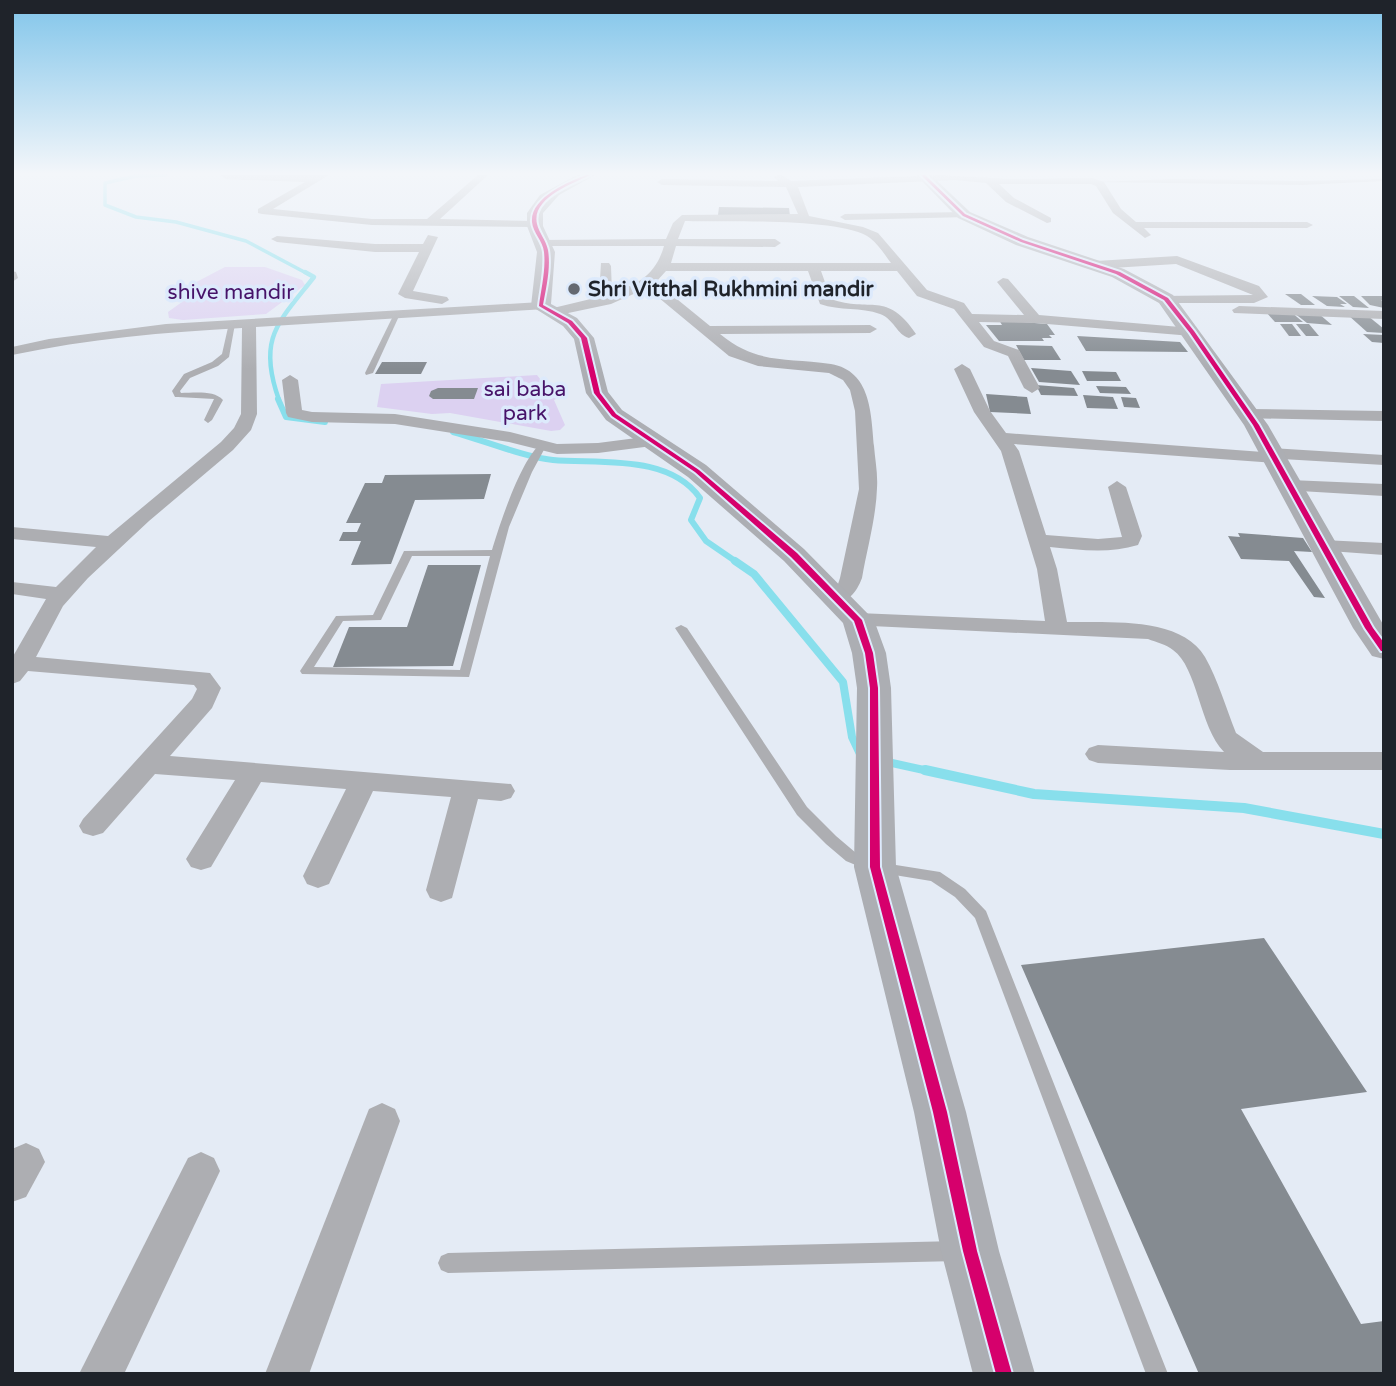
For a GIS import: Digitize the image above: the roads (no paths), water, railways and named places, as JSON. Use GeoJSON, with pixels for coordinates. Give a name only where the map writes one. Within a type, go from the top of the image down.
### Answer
{"type":"FeatureCollection","features":[{"type":"Feature","properties":{"kind":"street"},"geometry":{"type":"LineString","coordinates":[[284,240],[375,248],[426,248]]}},
{"type":"Feature","properties":{"kind":"street"},"geometry":{"type":"LineString","coordinates":[[428,240],[405,294],[451,302],[456,311]]}},
{"type":"Feature","properties":{"kind":"street"},"geometry":{"type":"LineString","coordinates":[[541,240],[546,253],[547,309]]}},
{"type":"Feature","properties":{"kind":"street"},"geometry":{"type":"LineString","coordinates":[[650,240],[775,243]]}},
{"type":"Feature","properties":{"kind":"street"},"geometry":{"type":"LineString","coordinates":[[876,240],[922,293],[959,306],[989,344],[1007,350],[1018,358],[1032,388]]}},
{"type":"Feature","properties":{"kind":"street"},"geometry":{"type":"LineString","coordinates":[[1021,240],[1129,278],[1171,305],[1248,414],[1369,628],[1384,649]]}},
{"type":"Feature","properties":{"kind":"street"},"geometry":{"type":"LineString","coordinates":[[12,351],[103,335],[297,319],[547,309],[606,301],[648,282],[663,267],[672,241]]}},
{"type":"Feature","properties":{"kind":"street"},"geometry":{"type":"LineString","coordinates":[[1097,265],[1177,260],[1254,289],[1261,295],[1261,298],[1254,299],[1171,305]]}},
{"type":"Feature","properties":{"kind":"street"},"geometry":{"type":"LineString","coordinates":[[605,266],[606,301]]}},
{"type":"Feature","properties":{"kind":"street"},"geometry":{"type":"LineString","coordinates":[[663,267],[900,267]]}},
{"type":"Feature","properties":{"kind":"street"},"geometry":{"type":"LineString","coordinates":[[813,267],[825,301],[875,307],[904,323],[909,334]]}},
{"type":"Feature","properties":{"kind":"street"},"geometry":{"type":"LineString","coordinates":[[648,282],[734,352],[746,358],[832,369],[849,377],[858,390],[863,411],[867,489],[851,578],[846,591],[834,598]]}},
{"type":"Feature","properties":{"kind":"street"},"geometry":{"type":"LineString","coordinates":[[1003,282],[1035,319]]}},
{"type":"Feature","properties":{"kind":"street"},"geometry":{"type":"LineString","coordinates":[[1171,305],[1384,315]]}},
{"type":"Feature","properties":{"kind":"street"},"geometry":{"type":"LineString","coordinates":[[547,309],[570,322],[584,338],[594,382],[604,403],[624,424],[697,471],[794,555],[858,620],[869,653],[874,688],[875,867],[940,1112],[970,1251],[1004,1374]]}},
{"type":"Feature","properties":{"kind":"street"},"geometry":{"type":"LineString","coordinates":[[971,318],[1035,319],[1192,332]]}},
{"type":"Feature","properties":{"kind":"street"},"geometry":{"type":"LineString","coordinates":[[93,827],[203,702],[209,688],[201,678],[17,670],[43,620],[62,594],[114,543],[228,446],[242,430],[249,414],[248,323]]}},
{"type":"Feature","properties":{"kind":"street"},"geometry":{"type":"LineString","coordinates":[[709,330],[870,329]]}},
{"type":"Feature","properties":{"kind":"street"},"geometry":{"type":"LineString","coordinates":[[962,369],[982,412],[1010,452],[1047,569],[1057,627]]}},
{"type":"Feature","properties":{"kind":"street"},"geometry":{"type":"LineString","coordinates":[[290,380],[294,413],[312,417],[395,419],[436,425],[541,448],[598,449],[652,441]]}},
{"type":"Feature","properties":{"kind":"street"},"geometry":{"type":"LineString","coordinates":[[1248,414],[1384,416]]}},
{"type":"Feature","properties":{"kind":"street"},"geometry":{"type":"LineString","coordinates":[[1002,438],[1273,456],[1384,460]]}},
{"type":"Feature","properties":{"kind":"street"},"geometry":{"type":"LineString","coordinates":[[1364,459],[1384,484]]}},
{"type":"Feature","properties":{"kind":"street"},"geometry":{"type":"LineString","coordinates":[[1290,486],[1384,490]]}},
{"type":"Feature","properties":{"kind":"street"},"geometry":{"type":"LineString","coordinates":[[1037,540],[1102,544],[1123,544],[1131,541],[1132,536],[1116,487]]}},
{"type":"Feature","properties":{"kind":"street"},"geometry":{"type":"LineString","coordinates":[[12,533],[114,543]]}},
{"type":"Feature","properties":{"kind":"street"},"geometry":{"type":"LineString","coordinates":[[1323,545],[1384,549]]}},
{"type":"Feature","properties":{"kind":"street"},"geometry":{"type":"LineString","coordinates":[[12,588],[62,594]]}},
{"type":"Feature","properties":{"kind":"street"},"geometry":{"type":"LineString","coordinates":[[858,620],[1152,632],[1181,644],[1194,658],[1225,737],[1235,747],[1258,761]]}},
{"type":"Feature","properties":{"kind":"street"},"geometry":{"type":"LineString","coordinates":[[1098,754],[1258,761],[1384,761]]}},
{"type":"Feature","properties":{"kind":"street"},"geometry":{"type":"LineString","coordinates":[[149,764],[501,791]]}},
{"type":"Feature","properties":{"kind":"street"},"geometry":{"type":"LineString","coordinates":[[201,859],[253,772]]}},
{"type":"Feature","properties":{"kind":"street"},"geometry":{"type":"LineString","coordinates":[[318,876],[364,780]]}},
{"type":"Feature","properties":{"kind":"street"},"geometry":{"type":"LineString","coordinates":[[441,890],[467,789]]}},
{"type":"Feature","properties":{"kind":"street"},"geometry":{"type":"LineString","coordinates":[[287,1374],[382,1121]]}},
{"type":"Feature","properties":{"kind":"street"},"geometry":{"type":"LineString","coordinates":[[101,1374],[201,1171]]}},
{"type":"Feature","properties":{"kind":"lane"},"geometry":{"type":"LineString","coordinates":[[369,373],[397,314]]}},
{"type":"Feature","properties":{"kind":"lane"},"geometry":{"type":"LineString","coordinates":[[208,420],[219,400],[216,397],[178,395],[176,391],[187,376],[215,364],[226,355],[248,323]]}},
{"type":"Feature","properties":{"kind":"lane"},"geometry":{"type":"LineString","coordinates":[[497,553],[408,553],[377,618],[340,618],[306,671],[465,674],[497,553],[525,471],[541,448]]}},
{"type":"Feature","properties":{"kind":"lane"},"geometry":{"type":"LineString","coordinates":[[681,628],[802,811],[851,857],[875,867],[935,876],[960,893],[981,915],[1157,1374]]}},
{"type":"Feature","properties":{"kind":"lane"},"geometry":{"type":"LineString","coordinates":[[448,1263],[970,1251]]}},
{"type":"Feature","properties":{"kind":"waterway"},"geometry":{"type":"LineString","coordinates":[[241,240],[308,274]]}},
{"type":"Feature","properties":{"kind":"waterway"},"geometry":{"type":"LineString","coordinates":[[279,400],[270,361],[271,346],[281,320],[314,277],[305,272]]}},
{"type":"Feature","properties":{"kind":"waterway"},"geometry":{"type":"LineString","coordinates":[[278,399],[286,417],[325,422]]}},
{"type":"Feature","properties":{"kind":"waterway"},"geometry":{"type":"LineString","coordinates":[[453,432],[542,458],[632,464],[671,474],[687,484],[700,498],[691,520],[706,541],[738,563]]}},
{"type":"Feature","properties":{"kind":"waterway"},"geometry":{"type":"LineString","coordinates":[[735,561],[754,574],[843,682],[852,737],[860,754]]}},
{"type":"Feature","properties":{"kind":"waterway"},"geometry":{"type":"LineString","coordinates":[[883,761],[933,772]]}},
{"type":"Feature","properties":{"kind":"waterway"},"geometry":{"type":"LineString","coordinates":[[925,770],[1034,794],[1244,808],[1384,834]]}},
{"type":"Feature","properties":{"kind":"place","name":"Shri Vitthal Rukhmini mandir"},"geometry":{"type":"Point","coordinates":[574,289]}},
{"type":"Feature","properties":{"kind":"park label","name":"shive mandir"},"geometry":{"type":"Point","coordinates":[231,292]}},
{"type":"Feature","properties":{"kind":"park label","name":"sai baba park"},"geometry":{"type":"Point","coordinates":[525,401]}}]}
